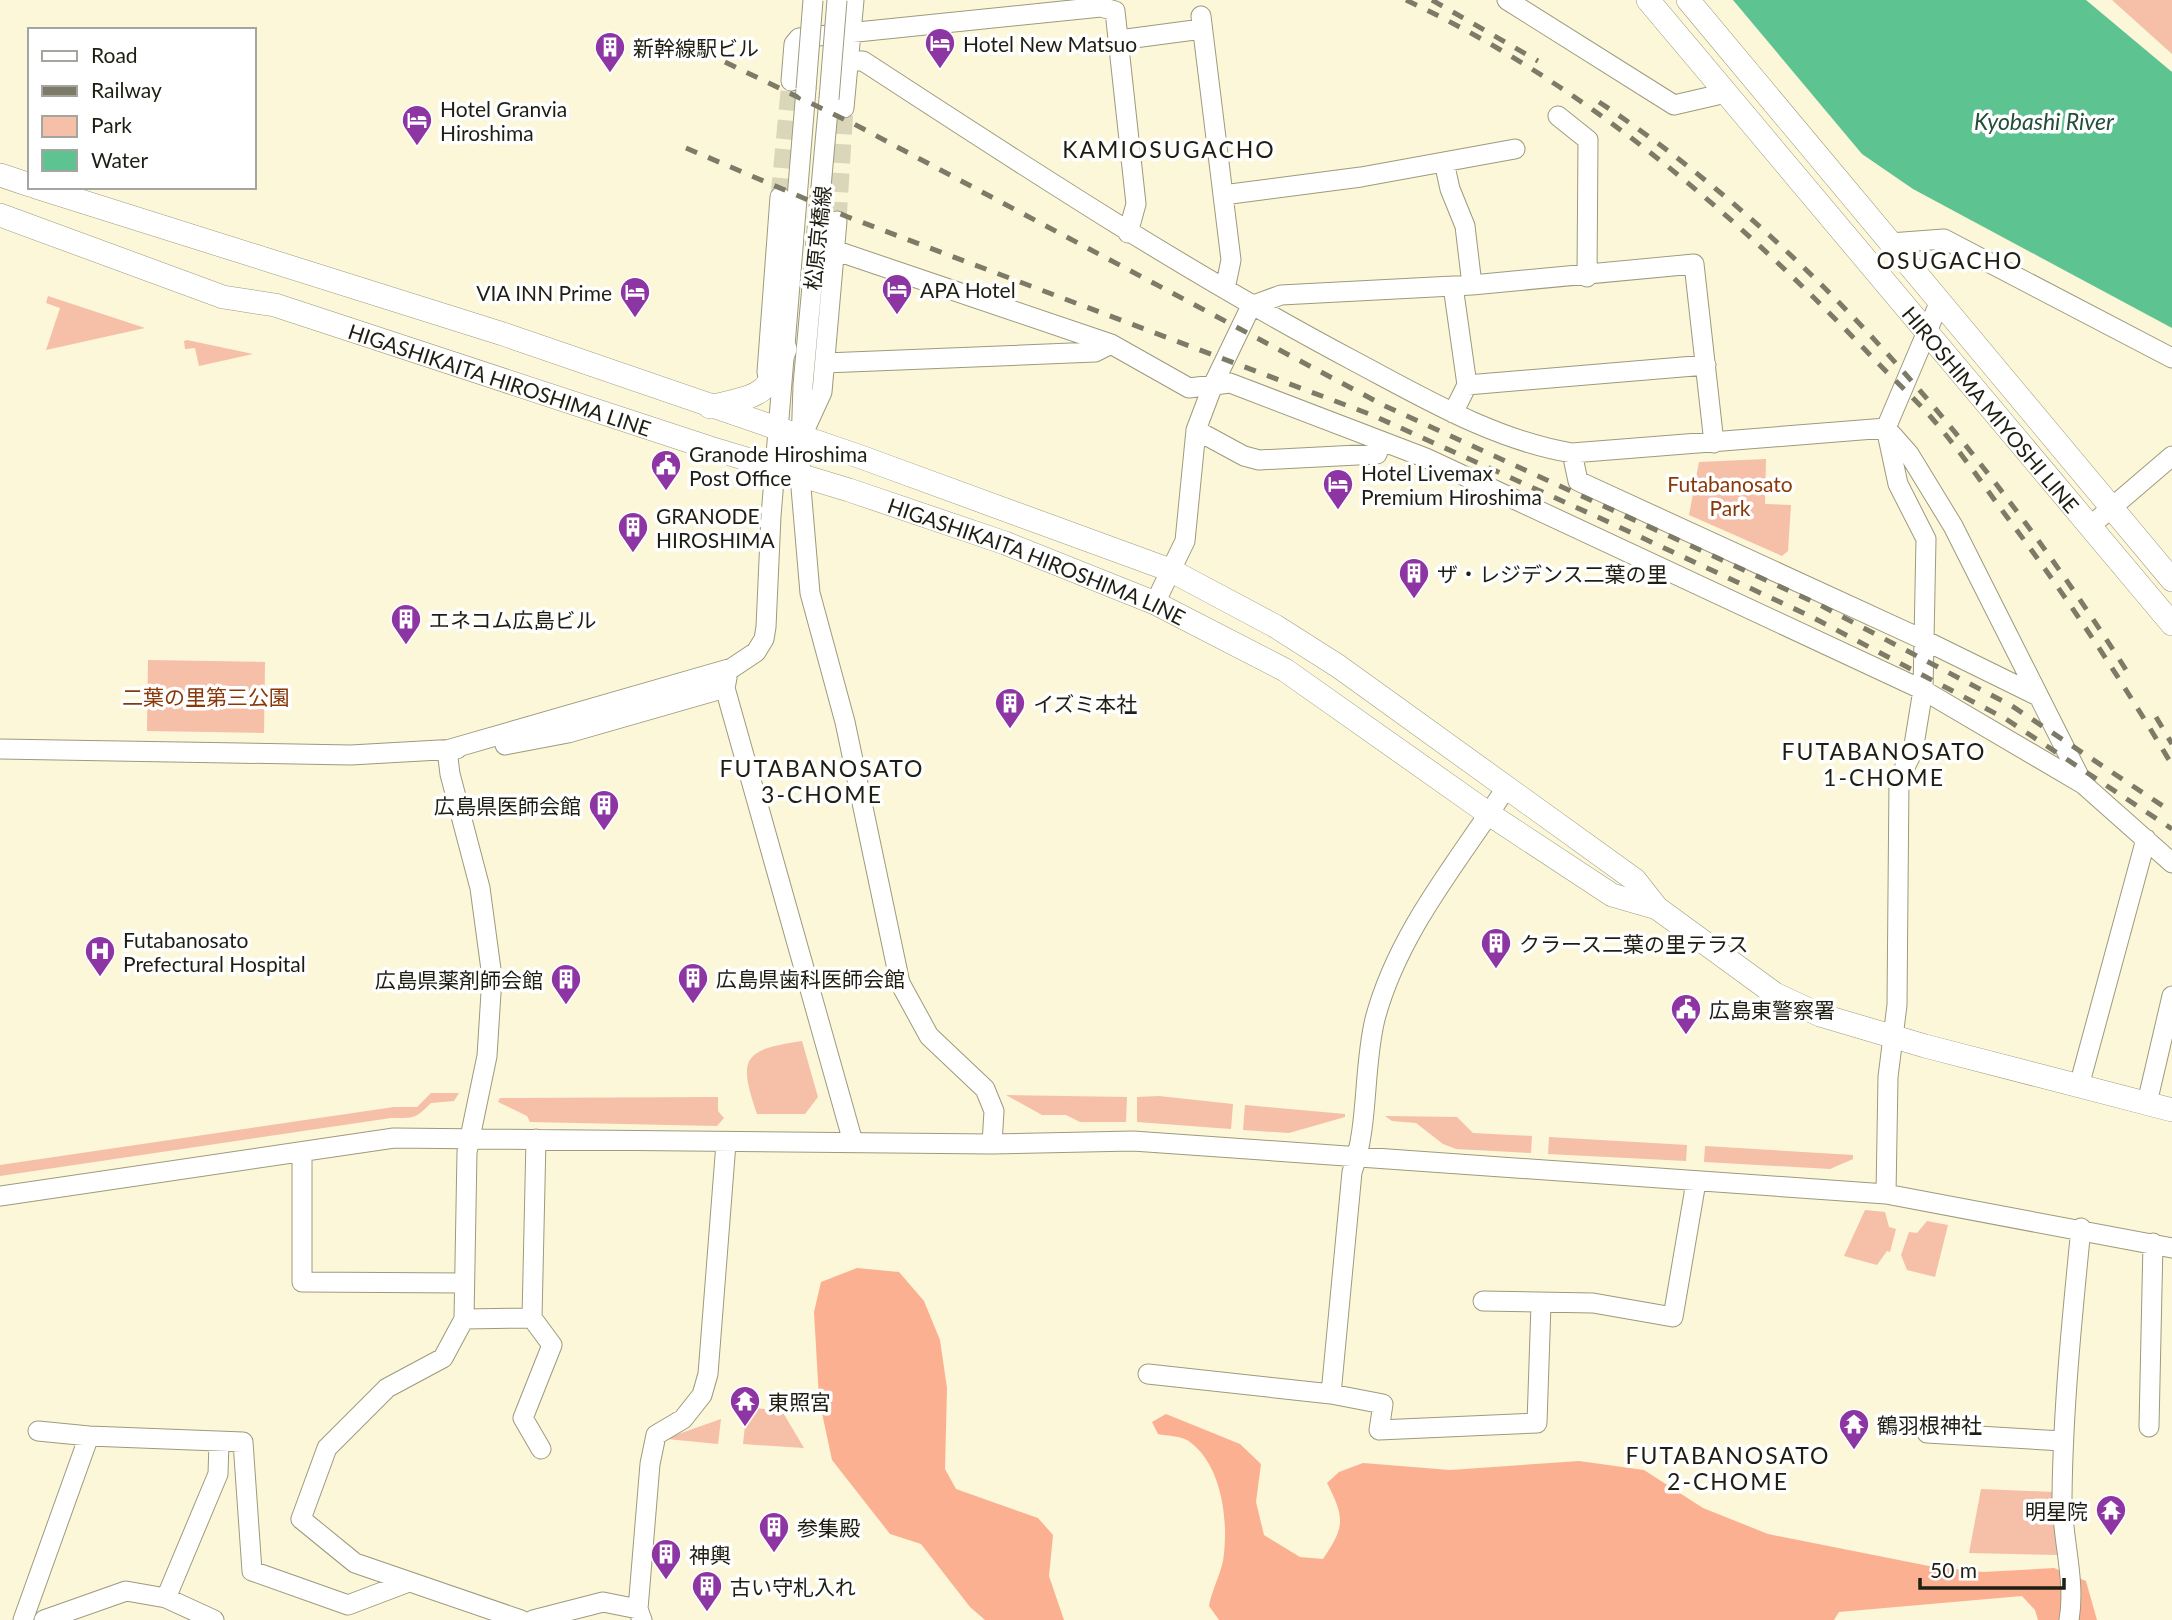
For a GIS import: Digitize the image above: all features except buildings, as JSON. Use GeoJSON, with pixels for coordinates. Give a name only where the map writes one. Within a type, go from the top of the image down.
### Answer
{"type":"FeatureCollection","features":[{"type":"Feature","properties":{"kind":"main road","name":"HIROSHIMA MIYOSHI LINE"},"geometry":{"type":"LineString","coordinates":[[1648,0],[1928,330],[2172,624]]}},
{"type":"Feature","properties":{"kind":"main road","name":"HIROSHIMA MIYOSHI LINE"},"geometry":{"type":"LineString","coordinates":[[1688,0],[2172,580]]}},
{"type":"Feature","properties":{"kind":"main road"},"geometry":{"type":"LineString","coordinates":[[0,176],[28,184]]}},
{"type":"Feature","properties":{"kind":"main road","name":"HIGASHIKAITA HIROSHIMA LINE"},"geometry":{"type":"LineString","coordinates":[[42,189],[503,334],[1170,570],[1275,626],[1338,666],[1635,880],[1657,908],[1775,994],[1820,1015],[1893,1037],[2172,1110]]}},
{"type":"Feature","properties":{"kind":"main road","name":"HIGASHIKAITA HIROSHIMA LINE"},"geometry":{"type":"LineString","coordinates":[[0,215],[223,297],[275,305],[849,490],[1005,543],[1156,603],[1285,670],[1489,814],[1612,895],[1657,908]]}},
{"type":"Feature","properties":{"kind":"main road"},"geometry":{"type":"LineString","coordinates":[[710,407],[756,395],[769,385],[785,349]]}},
{"type":"Feature","properties":{"kind":"street","name":"松原京橋線"},"geometry":{"type":"LineString","coordinates":[[813,0],[785,349],[790,434],[800,476],[813,607],[845,722],[893,962],[907,1001],[929,1036],[985,1089],[994,1111],[992,1144]]}},
{"type":"Feature","properties":{"kind":"street","name":"松原京橋線"},"geometry":{"type":"LineString","coordinates":[[732,668],[749,659],[764,639],[777,468],[790,434],[805,365],[836,0]]}},
{"type":"Feature","properties":{"kind":"street"},"geometry":{"type":"LineString","coordinates":[[844,108],[855,0]]}},
{"type":"Feature","properties":{"kind":"street"},"geometry":{"type":"LineString","coordinates":[[1507,0],[1674,105],[1726,93]]}},
{"type":"Feature","properties":{"kind":"street"},"geometry":{"type":"LineString","coordinates":[[790,82],[794,44],[799,38],[1101,7],[1115,11],[1136,204],[1128,233]]}},
{"type":"Feature","properties":{"kind":"street"},"geometry":{"type":"LineString","coordinates":[[1119,40],[1201,23],[1231,260],[1225,289]]}},
{"type":"Feature","properties":{"kind":"street"},"geometry":{"type":"LineString","coordinates":[[849,61],[863,61],[1128,233],[1251,306],[1453,413],[1534,447],[1572,453],[1886,428]]}},
{"type":"Feature","properties":{"kind":"street"},"geometry":{"type":"LineString","coordinates":[[1558,116],[1588,140],[1587,277]]}},
{"type":"Feature","properties":{"kind":"street"},"geometry":{"type":"LineString","coordinates":[[1223,195],[1516,149]]}},
{"type":"Feature","properties":{"kind":"street"},"geometry":{"type":"LineString","coordinates":[[1444,162],[1450,189],[1465,226],[1472,285]]}},
{"type":"Feature","properties":{"kind":"street"},"geometry":{"type":"LineString","coordinates":[[780,197],[767,372],[769,385],[790,434],[822,392],[837,220]]}},
{"type":"Feature","properties":{"kind":"street"},"geometry":{"type":"LineString","coordinates":[[1891,243],[1944,239],[2172,358]]}},
{"type":"Feature","properties":{"kind":"street"},"geometry":{"type":"LineString","coordinates":[[834,250],[1111,345],[1189,388],[1230,383],[1426,458],[1923,690],[2083,784],[2172,863]]}},
{"type":"Feature","properties":{"kind":"street"},"geometry":{"type":"LineString","coordinates":[[1156,603],[1185,541],[1196,430],[1213,385],[1251,306],[1282,295],[1587,277],[1694,264],[1714,443]]}},
{"type":"Feature","properties":{"kind":"street"},"geometry":{"type":"LineString","coordinates":[[1452,286],[1467,385],[1453,413]]}},
{"type":"Feature","properties":{"kind":"street"},"geometry":{"type":"LineString","coordinates":[[1886,1194],[1888,1077],[1897,1005],[1899,779],[1913,751],[1923,690],[1926,539],[1898,484],[1886,428],[1940,302]]}},
{"type":"Feature","properties":{"kind":"street"},"geometry":{"type":"LineString","coordinates":[[825,363],[1095,352],[1111,345]]}},
{"type":"Feature","properties":{"kind":"street"},"geometry":{"type":"LineString","coordinates":[[1467,385],[1706,365]]}},
{"type":"Feature","properties":{"kind":"street"},"geometry":{"type":"LineString","coordinates":[[1886,428],[1909,454],[1953,526],[2083,784]]}},
{"type":"Feature","properties":{"kind":"street"},"geometry":{"type":"LineString","coordinates":[[1196,430],[1244,456],[1259,460],[1377,454],[1381,443]]}},
{"type":"Feature","properties":{"kind":"street"},"geometry":{"type":"LineString","coordinates":[[1572,453],[1578,481],[1924,640],[2038,696]]}},
{"type":"Feature","properties":{"kind":"street"},"geometry":{"type":"LineString","coordinates":[[2090,527],[2111,506],[2172,456]]}},
{"type":"Feature","properties":{"kind":"street"},"geometry":{"type":"LineString","coordinates":[[732,668],[725,688],[853,1142]]}},
{"type":"Feature","properties":{"kind":"street"},"geometry":{"type":"LineString","coordinates":[[447,750],[732,668]]}},
{"type":"Feature","properties":{"kind":"street"},"geometry":{"type":"LineString","coordinates":[[0,749],[351,755],[447,750],[521,743],[568,733],[725,688]]}},
{"type":"Feature","properties":{"kind":"street"},"geometry":{"type":"LineString","coordinates":[[447,750],[450,774],[480,888],[492,977],[489,1044],[469,1139],[464,1319],[443,1357],[387,1388],[327,1448],[301,1519],[355,1563],[406,1583],[521,1620]]}},
{"type":"Feature","properties":{"kind":"street"},"geometry":{"type":"LineString","coordinates":[[1331,1394],[1353,1172],[1375,1019],[1412,927],[1506,788]]}},
{"type":"Feature","properties":{"kind":"street"},"geometry":{"type":"LineString","coordinates":[[2079,1086],[2146,839]]}},
{"type":"Feature","properties":{"kind":"street"},"geometry":{"type":"LineString","coordinates":[[2147,1103],[2172,996]]}},
{"type":"Feature","properties":{"kind":"street"},"geometry":{"type":"LineString","coordinates":[[0,1196],[394,1138],[726,1143],[992,1144],[1133,1141],[1886,1194],[2081,1228],[2162,1246],[2149,1427]]}},
{"type":"Feature","properties":{"kind":"street"},"geometry":{"type":"LineString","coordinates":[[536,1139],[532,1318],[552,1345],[523,1418],[541,1449]]}},
{"type":"Feature","properties":{"kind":"street"},"geometry":{"type":"LineString","coordinates":[[533,1620],[603,1602],[640,1615],[650,1464],[656,1435],[683,1419],[702,1395],[708,1374],[726,1143]]}},
{"type":"Feature","properties":{"kind":"street"},"geometry":{"type":"LineString","coordinates":[[302,1152],[302,1282],[463,1283]]}},
{"type":"Feature","properties":{"kind":"street"},"geometry":{"type":"LineString","coordinates":[[1483,1301],[1593,1303],[1674,1317],[1696,1182]]}},
{"type":"Feature","properties":{"kind":"street"},"geometry":{"type":"LineString","coordinates":[[2068,1620],[2073,1594],[2066,1565],[2062,1502],[2063,1441],[2081,1228]]}},
{"type":"Feature","properties":{"kind":"street"},"geometry":{"type":"LineString","coordinates":[[1149,1374],[1331,1394],[1383,1404],[1379,1430],[1537,1423],[1541,1304]]}},
{"type":"Feature","properties":{"kind":"street"},"geometry":{"type":"LineString","coordinates":[[464,1319],[532,1318]]}},
{"type":"Feature","properties":{"kind":"street"},"geometry":{"type":"LineString","coordinates":[[38,1431],[89,1436],[243,1442],[252,1571],[348,1605],[406,1583]]}},
{"type":"Feature","properties":{"kind":"street"},"geometry":{"type":"LineString","coordinates":[[1927,1433],[2063,1441]]}},
{"type":"Feature","properties":{"kind":"street"},"geometry":{"type":"LineString","coordinates":[[23,1620],[89,1436]]}},
{"type":"Feature","properties":{"kind":"street"},"geometry":{"type":"LineString","coordinates":[[166,1598],[218,1474],[219,1442]]}},
{"type":"Feature","properties":{"kind":"street"},"geometry":{"type":"LineString","coordinates":[[44,1620],[126,1591],[166,1598],[214,1620]]}},
{"type":"Feature","properties":{"kind":"green space"},"geometry":{"type":"Polygon","coordinates":[[[2112,0],[2172,0],[2172,54],[2112,0]]]}},
{"type":"Feature","properties":{"kind":"green space"},"geometry":{"type":"Polygon","coordinates":[[[48,296],[145,328],[46,350],[60,308],[46,303],[48,296]]]}},
{"type":"Feature","properties":{"kind":"green space"},"geometry":{"type":"Polygon","coordinates":[[[184,341],[253,354],[199,366],[195,348],[185,349],[184,341]]]}},
{"type":"Feature","properties":{"kind":"green space","name":"Futabanosato Park"},"geometry":{"type":"Polygon","coordinates":[[[1766,459],[1765,504],[1791,505],[1788,551],[1782,556],[1689,515],[1699,462],[1766,459]]]}},
{"type":"Feature","properties":{"kind":"green space","name":"二葉の里第三公園"},"geometry":{"type":"Polygon","coordinates":[[[148,660],[265,662],[264,733],[147,731],[148,660]]]}},
{"type":"Feature","properties":{"kind":"green space"},"geometry":{"type":"Polygon","coordinates":[[[802,1041],[818,1097],[805,1114],[757,1114],[748,1080],[750,1060],[756,1053],[767,1048],[802,1041]]]}},
{"type":"Feature","properties":{"kind":"green space"},"geometry":{"type":"Polygon","coordinates":[[[431,1093],[459,1093],[454,1101],[431,1103],[418,1115],[410,1117],[0,1176],[0,1165],[394,1107],[417,1107],[431,1093]]]}},
{"type":"Feature","properties":{"kind":"green space"},"geometry":{"type":"Polygon","coordinates":[[[1006,1095],[1127,1097],[1126,1122],[1080,1122],[1066,1115],[1042,1115],[1006,1095]]]}},
{"type":"Feature","properties":{"kind":"green space"},"geometry":{"type":"Polygon","coordinates":[[[1159,1096],[1233,1104],[1231,1129],[1137,1122],[1137,1097],[1159,1096]]]}},
{"type":"Feature","properties":{"kind":"green space"},"geometry":{"type":"Polygon","coordinates":[[[718,1097],[718,1111],[724,1118],[717,1126],[530,1122],[527,1116],[498,1102],[500,1098],[718,1097]]]}},
{"type":"Feature","properties":{"kind":"green space"},"geometry":{"type":"Polygon","coordinates":[[[1245,1105],[1345,1114],[1345,1117],[1289,1133],[1243,1130],[1245,1105]]]}},
{"type":"Feature","properties":{"kind":"green space"},"geometry":{"type":"Polygon","coordinates":[[[1385,1116],[1457,1117],[1473,1133],[1532,1136],[1531,1153],[1456,1149],[1443,1144],[1416,1123],[1392,1121],[1385,1116]]]}},
{"type":"Feature","properties":{"kind":"green space"},"geometry":{"type":"Polygon","coordinates":[[[1549,1137],[1687,1145],[1686,1161],[1548,1154],[1549,1137]]]}},
{"type":"Feature","properties":{"kind":"green space"},"geometry":{"type":"Polygon","coordinates":[[[1705,1146],[1853,1155],[1853,1159],[1830,1169],[1704,1162],[1705,1146]]]}},
{"type":"Feature","properties":{"kind":"green space"},"geometry":{"type":"Polygon","coordinates":[[[1865,1210],[1885,1212],[1889,1227],[1896,1229],[1890,1252],[1887,1251],[1877,1265],[1844,1256],[1865,1210]]]}},
{"type":"Feature","properties":{"kind":"green space"},"geometry":{"type":"Polygon","coordinates":[[[1927,1221],[1948,1225],[1935,1277],[1907,1270],[1901,1255],[1909,1232],[1917,1233],[1927,1221]]]}},
{"type":"Feature","properties":{"kind":"green space"},"geometry":{"type":"Polygon","coordinates":[[[747,1407],[782,1411],[804,1448],[743,1444],[747,1407]]]}},
{"type":"Feature","properties":{"kind":"green space"},"geometry":{"type":"Polygon","coordinates":[[[721,1419],[718,1444],[667,1439],[667,1438],[721,1419]]]}},
{"type":"Feature","properties":{"kind":"green space"},"geometry":{"type":"Polygon","coordinates":[[[1981,1489],[2054,1492],[2058,1555],[1969,1553],[1981,1489]]]}},
{"type":"Feature","properties":{"kind":"shaded area"},"geometry":{"type":"Polygon","coordinates":[[[857,1268],[899,1272],[924,1301],[940,1340],[947,1388],[945,1469],[956,1489],[1038,1518],[1053,1535],[1049,1576],[1064,1620],[985,1620],[970,1607],[921,1544],[890,1534],[832,1460],[819,1399],[814,1312],[821,1282],[857,1268]]]}},
{"type":"Feature","properties":{"kind":"shaded area"},"geometry":{"type":"Polygon","coordinates":[[[1166,1414],[1240,1444],[1261,1464],[1256,1502],[1264,1535],[1300,1557],[1323,1559],[1335,1539],[1340,1522],[1337,1505],[1327,1483],[1339,1472],[1363,1463],[1450,1470],[1579,1461],[1644,1470],[1703,1508],[1768,1534],[1929,1566],[1983,1572],[2054,1568],[2086,1581],[2097,1620],[2038,1620],[2035,1610],[2022,1596],[1839,1612],[1834,1620],[1219,1620],[1209,1606],[1224,1553],[1225,1524],[1220,1493],[1209,1464],[1201,1452],[1187,1440],[1158,1434],[1152,1422],[1166,1414]]]}},
{"type":"Feature","properties":{"kind":"water","name":"Kyobashi River"},"geometry":{"type":"Polygon","coordinates":[[[1733,0],[2086,0],[2172,72],[2172,328],[1913,189],[1862,154],[1733,0]]]}},
{"type":"Feature","properties":{"kind":"tunnel"},"geometry":{"type":"LineString","coordinates":[[780,197],[791,81]]}},
{"type":"Feature","properties":{"kind":"tunnel"},"geometry":{"type":"LineString","coordinates":[[837,221],[844,108]]}},
{"type":"Feature","properties":{"kind":"railway"},"geometry":{"type":"LineString","coordinates":[[1406,0],[1472,34],[1597,112],[1712,204],[1821,304],[1923,409],[1960,453],[2072,608],[2172,765]]}},
{"type":"Feature","properties":{"kind":"railway"},"geometry":{"type":"LineString","coordinates":[[1432,0],[1538,61]]}},
{"type":"Feature","properties":{"kind":"railway"},"geometry":{"type":"LineString","coordinates":[[725,62],[854,124],[1385,406],[1818,604],[2012,706],[2172,812]]}},
{"type":"Feature","properties":{"kind":"railway"},"geometry":{"type":"LineString","coordinates":[[1599,102],[1678,158],[1753,221],[1825,288],[1893,360],[1957,435],[2018,513],[2075,592],[2128,673]]}},
{"type":"Feature","properties":{"kind":"railway"},"geometry":{"type":"LineString","coordinates":[[686,148],[848,217],[1372,415],[1602,519],[1812,617],[2006,719],[2172,829]]}},
{"type":"Feature","properties":{"kind":"railway"},"geometry":{"type":"LineString","coordinates":[[2156,717],[2172,744]]}},
{"type":"Feature","properties":{"kind":"place","name":"Hotel New Matsuo"},"geometry":{"type":"Point","coordinates":[940,70]}},
{"type":"Feature","properties":{"kind":"place","name":"新幹線駅ビル"},"geometry":{"type":"Point","coordinates":[610,74]}},
{"type":"Feature","properties":{"kind":"place","name":"Hotel Granvia Hiroshima"},"geometry":{"type":"Point","coordinates":[417,147]}},
{"type":"Feature","properties":{"kind":"place","name":"APA Hotel"},"geometry":{"type":"Point","coordinates":[897,316]}},
{"type":"Feature","properties":{"kind":"place","name":"VIA INN Prime"},"geometry":{"type":"Point","coordinates":[635,319]}},
{"type":"Feature","properties":{"kind":"place","name":"Granode Hiroshima Post Office"},"geometry":{"type":"Point","coordinates":[666,492]}},
{"type":"Feature","properties":{"kind":"place","name":"Hotel Livemax Premium Hiroshima"},"geometry":{"type":"Point","coordinates":[1338,511]}},
{"type":"Feature","properties":{"kind":"place","name":"GRANODE HIROSHIMA"},"geometry":{"type":"Point","coordinates":[633,554]}},
{"type":"Feature","properties":{"kind":"place","name":"ザ・レジデンス二葉の里"},"geometry":{"type":"Point","coordinates":[1414,600]}},
{"type":"Feature","properties":{"kind":"place","name":"エネコム広島ビル"},"geometry":{"type":"Point","coordinates":[406,646]}},
{"type":"Feature","properties":{"kind":"place","name":"イズミ本社"},"geometry":{"type":"Point","coordinates":[1010,730]}},
{"type":"Feature","properties":{"kind":"place","name":"広島県医師会館"},"geometry":{"type":"Point","coordinates":[604,832]}},
{"type":"Feature","properties":{"kind":"place","name":"クラース二葉の里テラス"},"geometry":{"type":"Point","coordinates":[1496,970]}},
{"type":"Feature","properties":{"kind":"place","name":"Futabanosato Prefectural Hospital"},"geometry":{"type":"Point","coordinates":[100,978]}},
{"type":"Feature","properties":{"kind":"place","name":"広島県歯科医師会館"},"geometry":{"type":"Point","coordinates":[693,1005]}},
{"type":"Feature","properties":{"kind":"place","name":"広島県薬剤師会館"},"geometry":{"type":"Point","coordinates":[566,1006]}},
{"type":"Feature","properties":{"kind":"place","name":"広島東警察署"},"geometry":{"type":"Point","coordinates":[1686,1036]}},
{"type":"Feature","properties":{"kind":"place","name":"東照宮"},"geometry":{"type":"Point","coordinates":[745,1428]}},
{"type":"Feature","properties":{"kind":"place","name":"鶴羽根神社"},"geometry":{"type":"Point","coordinates":[1854,1451]}},
{"type":"Feature","properties":{"kind":"place","name":"明星院"},"geometry":{"type":"Point","coordinates":[2111,1537]}},
{"type":"Feature","properties":{"kind":"place","name":"参集殿"},"geometry":{"type":"Point","coordinates":[774,1554]}},
{"type":"Feature","properties":{"kind":"place","name":"神輿"},"geometry":{"type":"Point","coordinates":[666,1581]}},
{"type":"Feature","properties":{"kind":"place","name":"古い守札入れ"},"geometry":{"type":"Point","coordinates":[707,1613]}},
{"type":"Feature","properties":{"kind":"district","name":"KAMIOSUGACHO"},"geometry":{"type":"Point","coordinates":[1169,149]}},
{"type":"Feature","properties":{"kind":"district","name":"OSUGACHO"},"geometry":{"type":"Point","coordinates":[1950,260]}},
{"type":"Feature","properties":{"kind":"district","name":"FUTABANOSATO 1-CHOME"},"geometry":{"type":"Point","coordinates":[1884,764]}},
{"type":"Feature","properties":{"kind":"district","name":"FUTABANOSATO 3-CHOME"},"geometry":{"type":"Point","coordinates":[822,781]}},
{"type":"Feature","properties":{"kind":"district","name":"FUTABANOSATO 2-CHOME"},"geometry":{"type":"Point","coordinates":[1728,1468]}}]}
